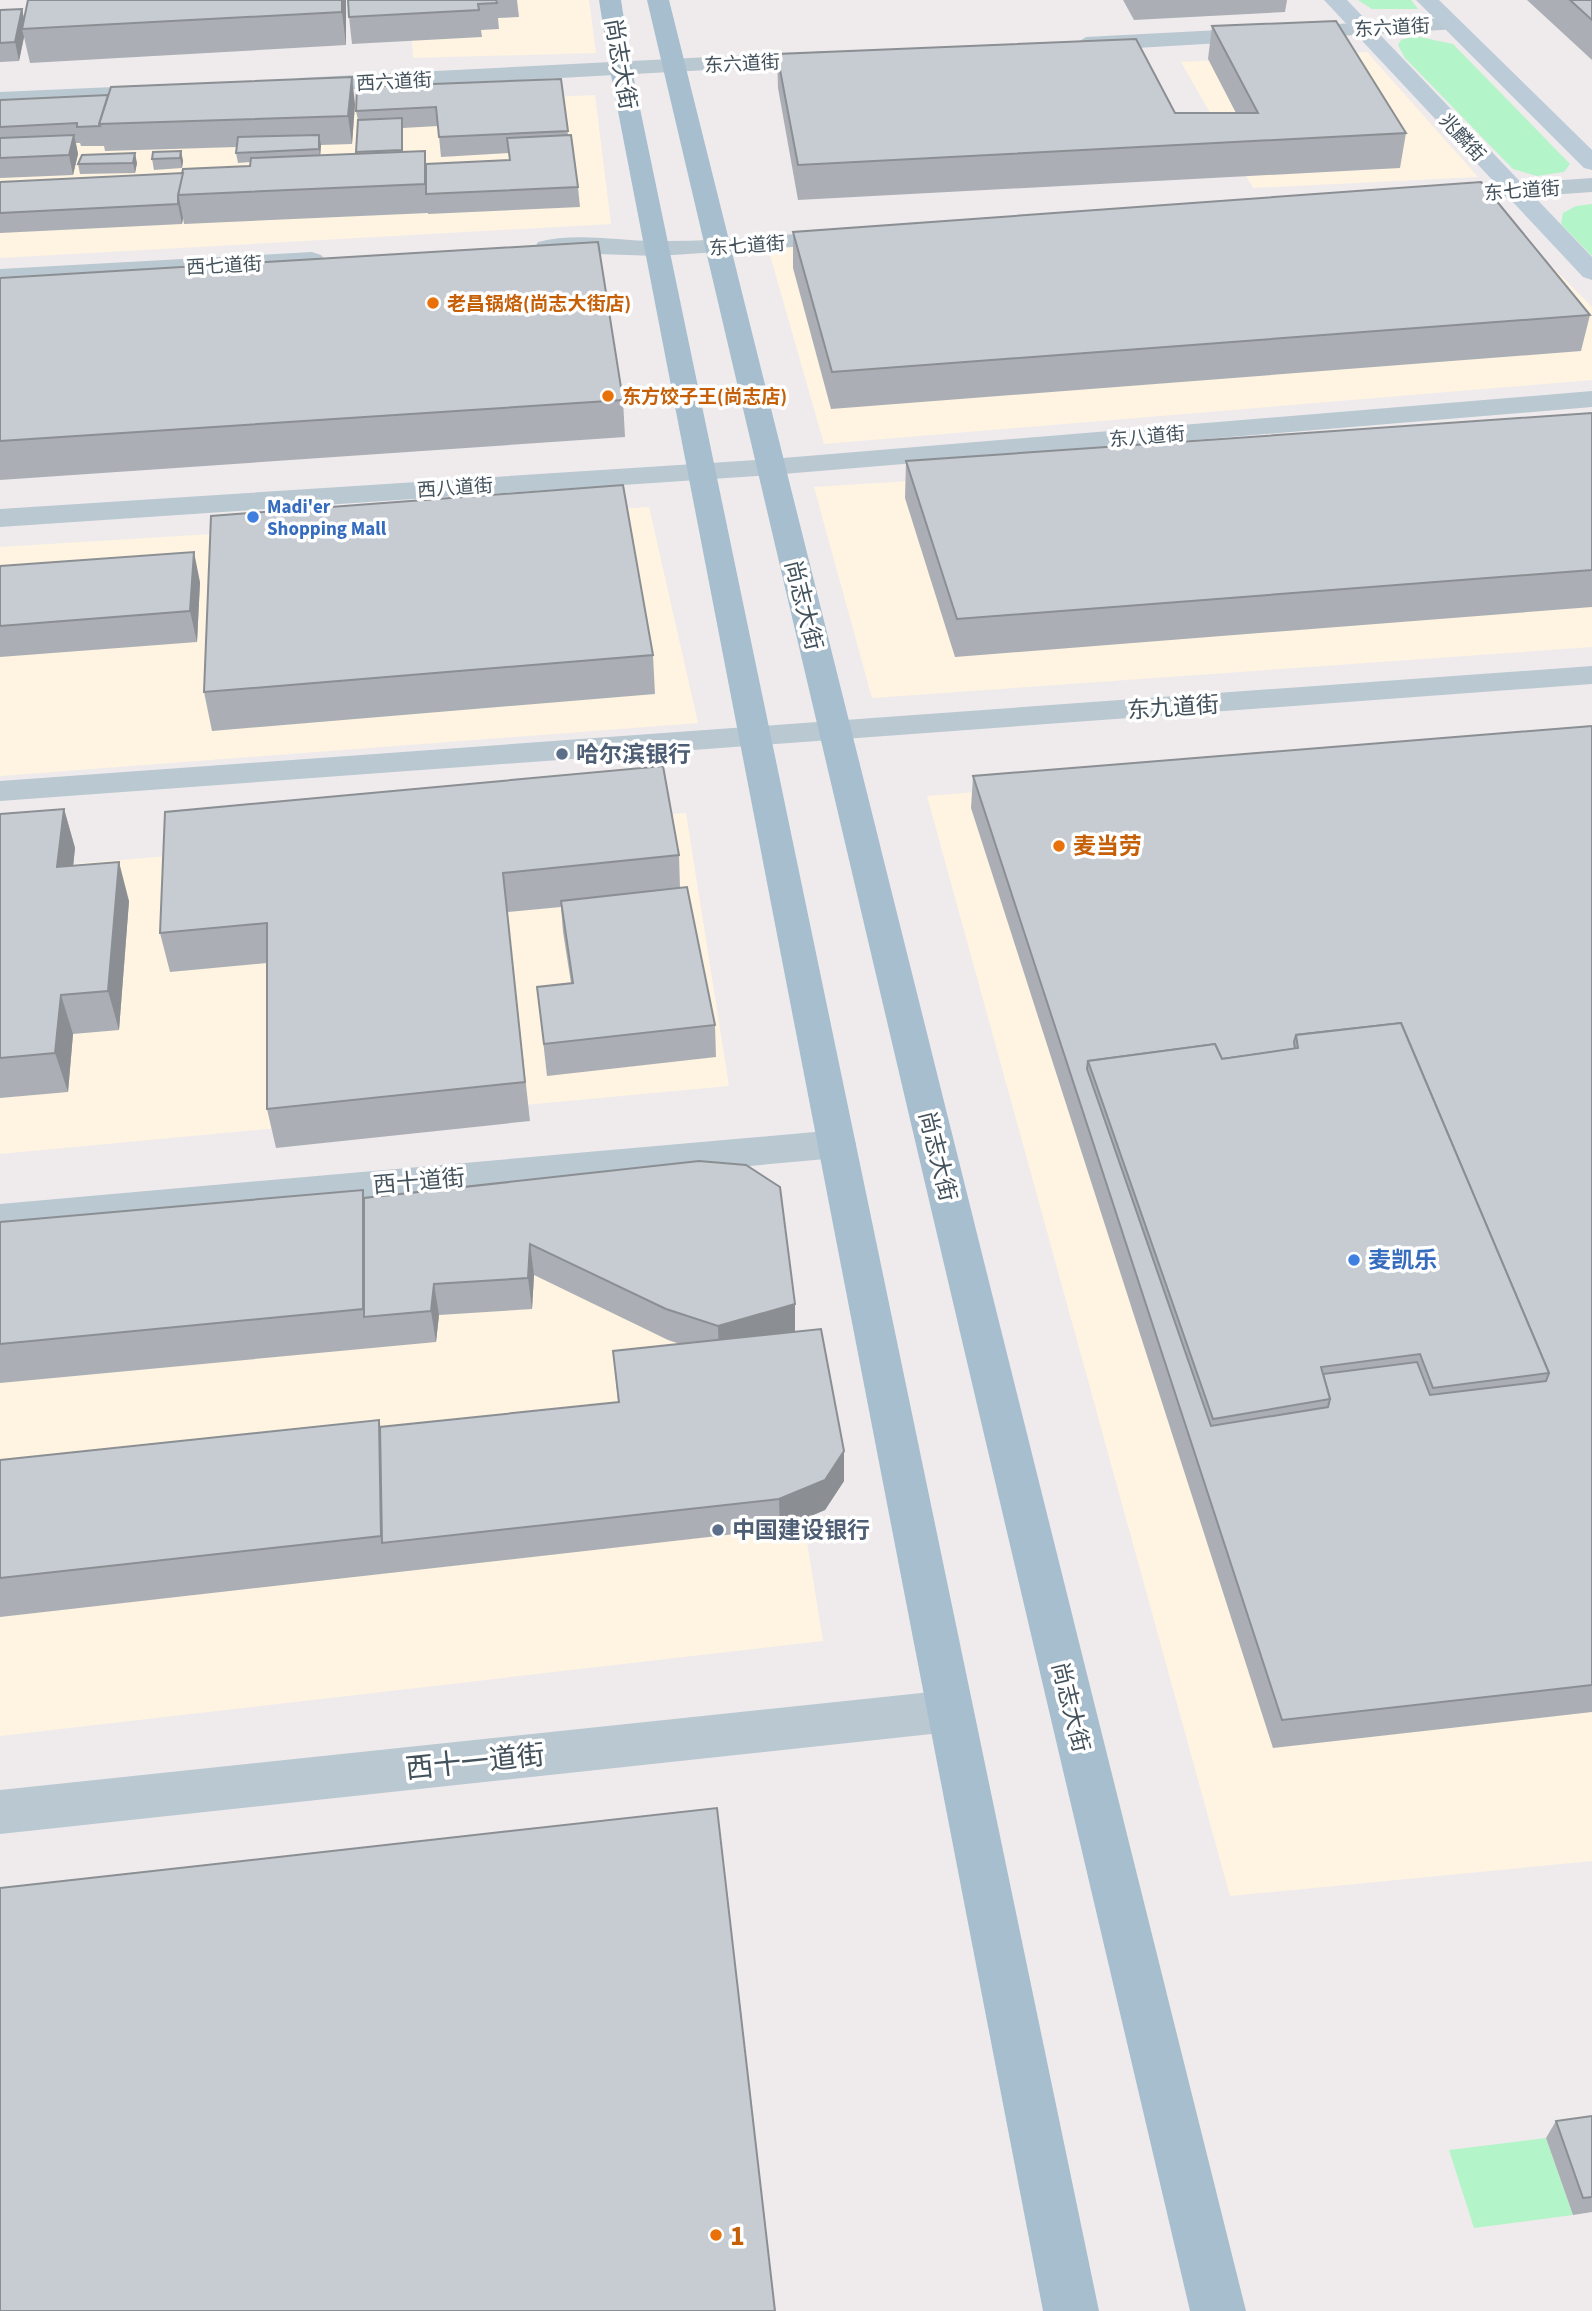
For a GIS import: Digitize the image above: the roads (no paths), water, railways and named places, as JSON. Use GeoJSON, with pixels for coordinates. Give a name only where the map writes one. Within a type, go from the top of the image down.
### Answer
{"type":"FeatureCollection","features":[{"type":"Feature","properties":{"kind":"main road","name":"尚志大街"},"geometry":{"type":"LineString","coordinates":[[610,0],[621,70],[1071,2311]]}},
{"type":"Feature","properties":{"kind":"main road","name":"尚志大街"},"geometry":{"type":"LineString","coordinates":[[658,0],[1218,2311]]}},
{"type":"Feature","properties":{"kind":"main road","name":"兆麟街"},"geometry":{"type":"LineString","coordinates":[[1335,0],[1592,272]]}},
{"type":"Feature","properties":{"kind":"main road"},"geometry":{"type":"LineString","coordinates":[[1427,0],[1592,163]]}},
{"type":"Feature","properties":{"kind":"street","name":"东六道街"},"geometry":{"type":"LineString","coordinates":[[1059,46],[1450,24]]}},
{"type":"Feature","properties":{"kind":"street","name":"东六道街"},"geometry":{"type":"LineString","coordinates":[[621,70],[853,57]]}},
{"type":"Feature","properties":{"kind":"street","name":"西六道街"},"geometry":{"type":"LineString","coordinates":[[276,86],[621,70]]}},
{"type":"Feature","properties":{"kind":"street"},"geometry":{"type":"LineString","coordinates":[[0,99],[179,91]]}},
{"type":"Feature","properties":{"kind":"street","name":"东七道街"},"geometry":{"type":"LineString","coordinates":[[1416,197],[1592,185]]}},
{"type":"Feature","properties":{"kind":"street","name":"东七道街"},"geometry":{"type":"LineString","coordinates":[[657,249],[871,236]]}},
{"type":"Feature","properties":{"kind":"street"},"geometry":{"type":"LineString","coordinates":[[528,248],[598,244],[657,249]]}},
{"type":"Feature","properties":{"kind":"street","name":"西七道街"},"geometry":{"type":"LineString","coordinates":[[0,277],[334,259]]}},
{"type":"Feature","properties":{"kind":"street","name":"东八道街"},"geometry":{"type":"LineString","coordinates":[[701,471],[1592,399]]}},
{"type":"Feature","properties":{"kind":"street","name":"西八道街"},"geometry":{"type":"LineString","coordinates":[[0,518],[701,471]]}},
{"type":"Feature","properties":{"kind":"street","name":"东九道街"},"geometry":{"type":"LineString","coordinates":[[0,791],[754,734],[835,733],[1592,675]]}},
{"type":"Feature","properties":{"kind":"street","name":"西十道街"},"geometry":{"type":"LineString","coordinates":[[0,1219],[837,1144]]}},
{"type":"Feature","properties":{"kind":"street","name":"西十一道街"},"geometry":{"type":"LineString","coordinates":[[0,1812],[950,1711]]}},
{"type":"Feature","properties":{"kind":"place","name":"老昌锅烙(尚志大街店)"},"geometry":{"type":"Point","coordinates":[433,303]}},
{"type":"Feature","properties":{"kind":"place","name":"东方饺子王(尚志店)"},"geometry":{"type":"Point","coordinates":[608,396]}},
{"type":"Feature","properties":{"kind":"place","name":"Madi'er Shopping Mall"},"geometry":{"type":"Point","coordinates":[253,517]}},
{"type":"Feature","properties":{"kind":"place","name":"哈尔滨银行"},"geometry":{"type":"Point","coordinates":[562,754]}},
{"type":"Feature","properties":{"kind":"place","name":"麦当劳"},"geometry":{"type":"Point","coordinates":[1059,846]}},
{"type":"Feature","properties":{"kind":"place","name":"麦凯乐"},"geometry":{"type":"Point","coordinates":[1354,1260]}},
{"type":"Feature","properties":{"kind":"place","name":"中国建设银行"},"geometry":{"type":"Point","coordinates":[718,1530]}},
{"type":"Feature","properties":{"kind":"place","name":"1"},"geometry":{"type":"Point","coordinates":[716,2235]}}]}
